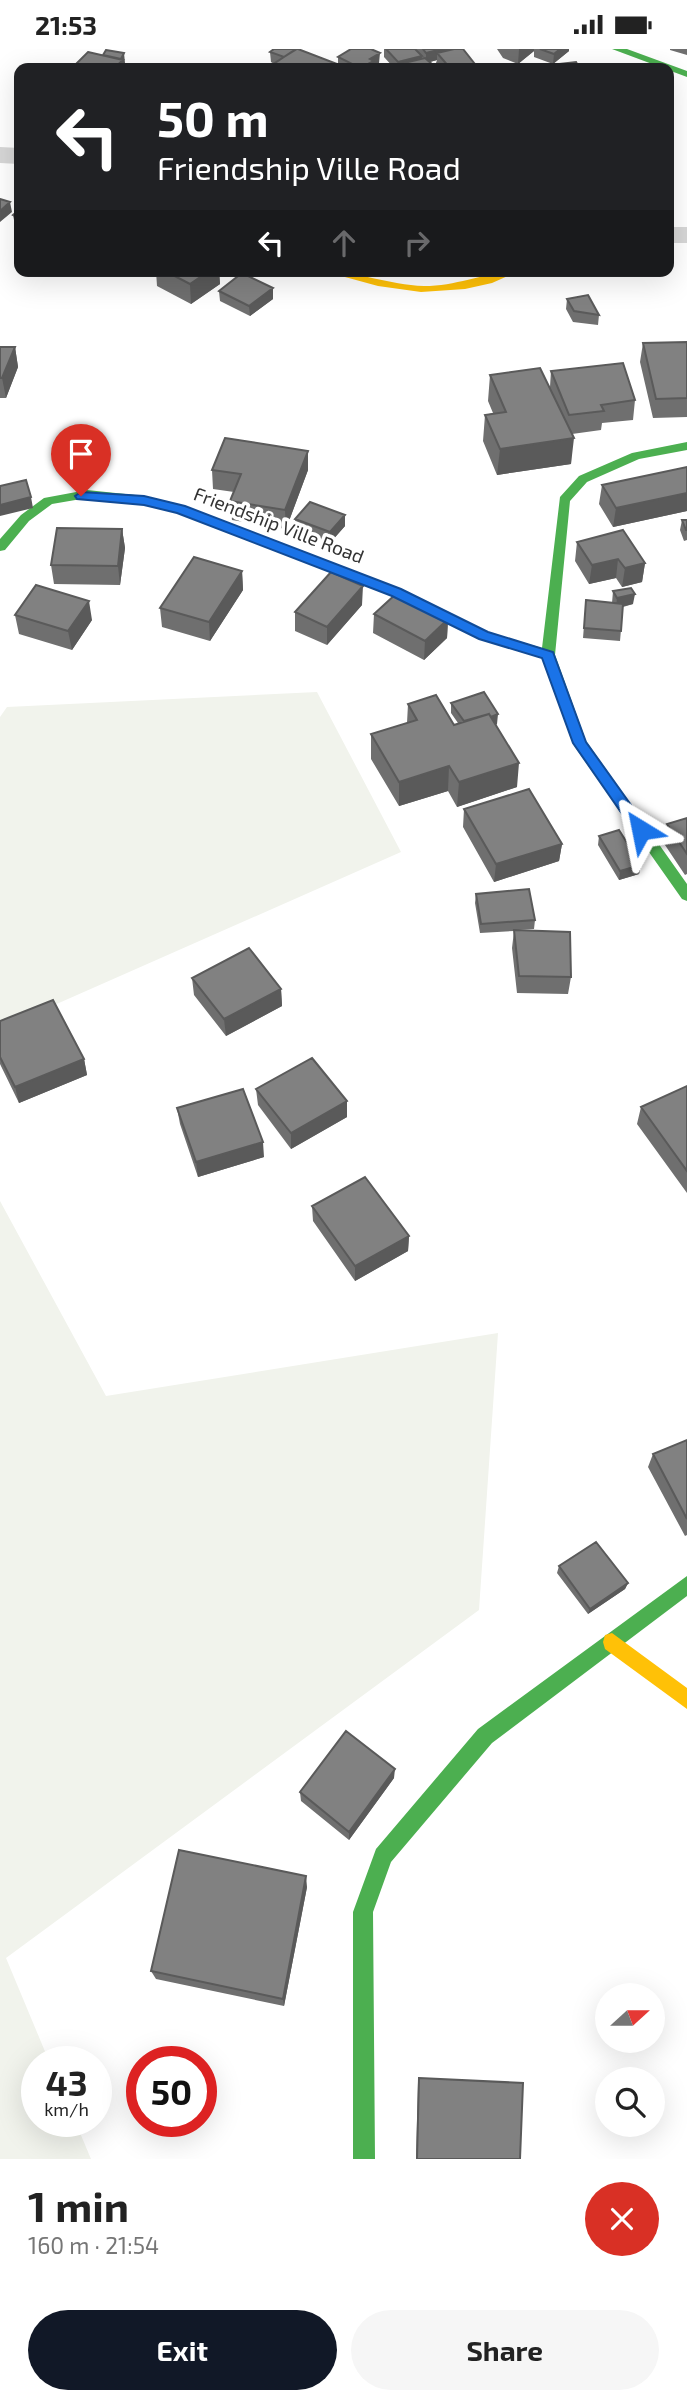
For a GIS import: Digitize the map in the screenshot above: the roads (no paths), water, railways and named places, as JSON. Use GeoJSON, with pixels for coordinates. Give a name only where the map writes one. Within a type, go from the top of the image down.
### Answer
{"type":"FeatureCollection","features":[{"type":"Feature","properties":{"kind":"main road"},"geometry":{"type":"LineString","coordinates":[[617,49],[655,63]]}},
{"type":"Feature","properties":{"kind":"main road"},"geometry":{"type":"LineString","coordinates":[[354,277],[419,292],[452,292],[501,277]]}},
{"type":"Feature","properties":{"kind":"main road"},"geometry":{"type":"LineString","coordinates":[[687,446],[636,456],[583,479],[564,500],[548,655],[580,743],[687,895]]}},
{"type":"Feature","properties":{"kind":"main road","name":"Friendship Ville Road"},"geometry":{"type":"LineString","coordinates":[[0,547],[18,523],[55,498],[107,496],[144,501],[180,509],[396,593],[484,635],[548,655]]}},
{"type":"Feature","properties":{"kind":"main road"},"geometry":{"type":"LineString","coordinates":[[364,2159],[363,1912],[383,1856],[485,1736],[687,1585]]}},
{"type":"Feature","properties":{"kind":"main road"},"geometry":{"type":"LineString","coordinates":[[612,1642],[687,1700]]}}]}
